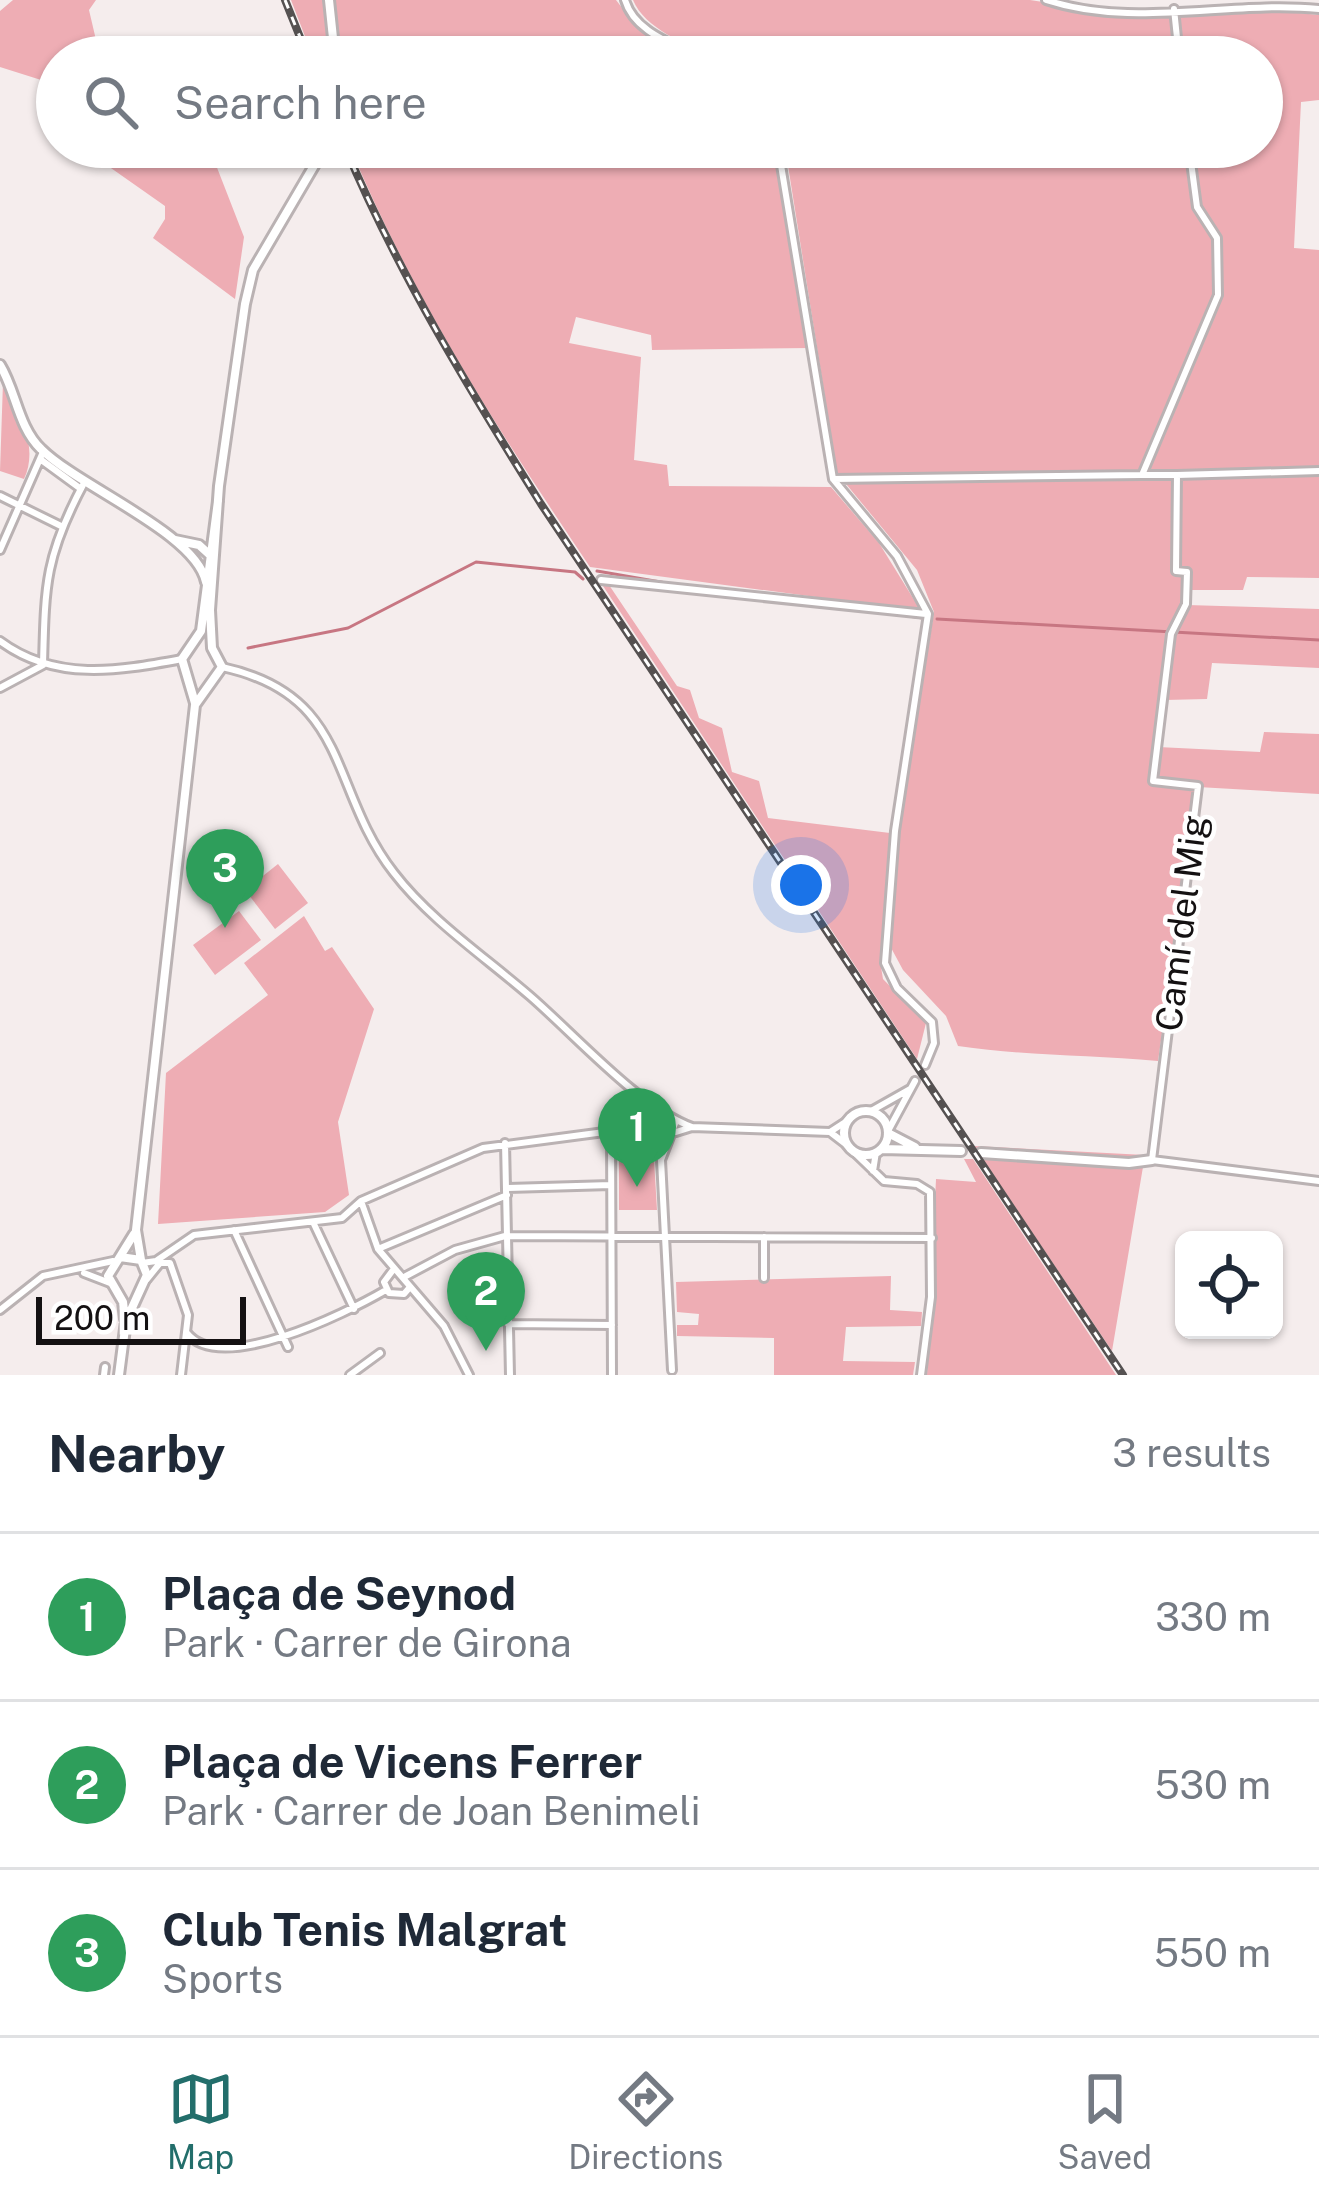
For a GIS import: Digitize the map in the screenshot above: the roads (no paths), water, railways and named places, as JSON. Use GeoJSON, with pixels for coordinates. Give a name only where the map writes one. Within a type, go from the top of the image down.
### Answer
{"type":"FeatureCollection","features":[{"type":"Feature","properties":{"kind":"street"},"geometry":{"type":"LineString","coordinates":[[329,0],[333,36]]}},
{"type":"Feature","properties":{"kind":"street"},"geometry":{"type":"LineString","coordinates":[[625,0],[629,14],[658,36]]}},
{"type":"Feature","properties":{"kind":"street"},"geometry":{"type":"LineString","coordinates":[[1046,0],[1091,9],[1268,3],[1319,9]]}},
{"type":"Feature","properties":{"kind":"street"},"geometry":{"type":"LineString","coordinates":[[1174,9],[1177,36]]}},
{"type":"Feature","properties":{"kind":"street"},"geometry":{"type":"LineString","coordinates":[[313,168],[253,270],[209,554],[212,648],[222,667],[265,678],[302,703],[331,742],[376,844],[404,886],[645,1098],[692,1127]]}},
{"type":"Feature","properties":{"kind":"street"},"geometry":{"type":"LineString","coordinates":[[781,168],[833,478],[897,556],[928,614],[895,831],[885,963],[898,988],[932,1022],[934,1043],[925,1065]]}},
{"type":"Feature","properties":{"kind":"street"},"geometry":{"type":"LineString","coordinates":[[1142,475],[1218,295],[1217,238],[1197,207],[1192,168]]}},
{"type":"Feature","properties":{"kind":"street"},"geometry":{"type":"LineString","coordinates":[[0,364],[42,455],[82,486],[174,540],[197,559],[209,586]]}},
{"type":"Feature","properties":{"kind":"street"},"geometry":{"type":"LineString","coordinates":[[0,550],[42,455]]}},
{"type":"Feature","properties":{"kind":"street"},"geometry":{"type":"LineString","coordinates":[[833,478],[1319,471]]}},
{"type":"Feature","properties":{"kind":"street","name":"Camí del Mig"},"geometry":{"type":"LineString","coordinates":[[1152,1160],[1198,786],[1154,781],[1171,634],[1186,604],[1186,572],[1176,571],[1177,475]]}},
{"type":"Feature","properties":{"kind":"street"},"geometry":{"type":"LineString","coordinates":[[43,664],[43,593],[61,526],[82,486]]}},
{"type":"Feature","properties":{"kind":"street"},"geometry":{"type":"LineString","coordinates":[[0,496],[61,526]]}},
{"type":"Feature","properties":{"kind":"street"},"geometry":{"type":"LineString","coordinates":[[182,664],[195,646],[209,586],[219,500]]}},
{"type":"Feature","properties":{"kind":"street"},"geometry":{"type":"LineString","coordinates":[[209,554],[220,518]]}},
{"type":"Feature","properties":{"kind":"street"},"geometry":{"type":"LineString","coordinates":[[194,544],[212,529]]}},
{"type":"Feature","properties":{"kind":"street"},"geometry":{"type":"LineString","coordinates":[[174,540],[194,544],[209,554]]}},
{"type":"Feature","properties":{"kind":"street"},"geometry":{"type":"LineString","coordinates":[[197,559],[209,554]]}},
{"type":"Feature","properties":{"kind":"street"},"geometry":{"type":"LineString","coordinates":[[601,580],[928,614]]}},
{"type":"Feature","properties":{"kind":"street"},"geometry":{"type":"LineString","coordinates":[[0,640],[28,662],[98,673],[182,664]]}},
{"type":"Feature","properties":{"kind":"street"},"geometry":{"type":"LineString","coordinates":[[195,646],[212,648]]}},
{"type":"Feature","properties":{"kind":"street"},"geometry":{"type":"LineString","coordinates":[[0,688],[43,664]]}},
{"type":"Feature","properties":{"kind":"street"},"geometry":{"type":"LineString","coordinates":[[146,1281],[136,1229],[195,705],[182,664]]}},
{"type":"Feature","properties":{"kind":"street"},"geometry":{"type":"LineString","coordinates":[[195,705],[222,667]]}},
{"type":"Feature","properties":{"kind":"street"},"geometry":{"type":"LineString","coordinates":[[190,682],[206,686]]}},
{"type":"Feature","properties":{"kind":"street"},"geometry":{"type":"LineString","coordinates":[[673,1373],[661,1160],[676,1132],[692,1127],[830,1132],[857,1112],[871,1111],[914,1084],[878,1151],[873,1171]]}},
{"type":"Feature","properties":{"kind":"street"},"geometry":{"type":"LineString","coordinates":[[640,1134],[645,1098]]}},
{"type":"Feature","properties":{"kind":"street"},"geometry":{"type":"LineString","coordinates":[[627,1129],[658,1108]]}},
{"type":"Feature","properties":{"kind":"street"},"geometry":{"type":"LineString","coordinates":[[871,1111],[888,1132],[916,1148]]}},
{"type":"Feature","properties":{"kind":"street"},"geometry":{"type":"LineString","coordinates":[[676,1120],[676,1132]]}},
{"type":"Feature","properties":{"kind":"street"},"geometry":{"type":"LineString","coordinates":[[847,1121],[851,1148]]}},
{"type":"Feature","properties":{"kind":"street"},"geometry":{"type":"LineString","coordinates":[[0,1310],[43,1276],[117,1259],[156,1261],[194,1235],[313,1222],[352,1210],[361,1201],[456,1157],[505,1144],[627,1129],[653,1145],[661,1160]]}},
{"type":"Feature","properties":{"kind":"street"},"geometry":{"type":"LineString","coordinates":[[610,1130],[612,1375]]}},
{"type":"Feature","properties":{"kind":"street"},"geometry":{"type":"LineString","coordinates":[[830,1132],[890,1184],[928,1190],[932,1238],[921,1375]]}},
{"type":"Feature","properties":{"kind":"street"},"geometry":{"type":"LineString","coordinates":[[505,1144],[510,1375]]}},
{"type":"Feature","properties":{"kind":"street"},"geometry":{"type":"LineString","coordinates":[[653,1145],[666,1144]]}},
{"type":"Feature","properties":{"kind":"street"},"geometry":{"type":"LineString","coordinates":[[851,1148],[961,1151]]}},
{"type":"Feature","properties":{"kind":"street"},"geometry":{"type":"LineString","coordinates":[[981,1153],[1129,1163],[1152,1160],[1319,1181]]}},
{"type":"Feature","properties":{"kind":"street"},"geometry":{"type":"LineString","coordinates":[[378,1249],[507,1191],[611,1185]]}},
{"type":"Feature","properties":{"kind":"street"},"geometry":{"type":"LineString","coordinates":[[361,1201],[378,1249],[393,1270],[406,1276],[453,1340],[470,1375]]}},
{"type":"Feature","properties":{"kind":"street"},"geometry":{"type":"LineString","coordinates":[[352,1210],[363,1216]]}},
{"type":"Feature","properties":{"kind":"street"},"geometry":{"type":"LineString","coordinates":[[313,1222],[354,1309]]}},
{"type":"Feature","properties":{"kind":"street"},"geometry":{"type":"LineString","coordinates":[[125,1321],[114,1287],[117,1259],[136,1229]]}},
{"type":"Feature","properties":{"kind":"street"},"geometry":{"type":"LineString","coordinates":[[234,1230],[288,1348]]}},
{"type":"Feature","properties":{"kind":"street"},"geometry":{"type":"LineString","coordinates":[[406,1276],[455,1250],[505,1236],[932,1238]]}},
{"type":"Feature","properties":{"kind":"street"},"geometry":{"type":"LineString","coordinates":[[764,1237],[764,1278]]}},
{"type":"Feature","properties":{"kind":"street"},"geometry":{"type":"LineString","coordinates":[[119,1375],[125,1321],[137,1292],[160,1263],[170,1263],[187,1304],[181,1375]]}},
{"type":"Feature","properties":{"kind":"street"},"geometry":{"type":"LineString","coordinates":[[386,1290],[385,1278],[393,1270]]}},
{"type":"Feature","properties":{"kind":"street"},"geometry":{"type":"LineString","coordinates":[[80,1271],[137,1292]]}},
{"type":"Feature","properties":{"kind":"street"},"geometry":{"type":"LineString","coordinates":[[386,1290],[399,1296],[410,1287]]}},
{"type":"Feature","properties":{"kind":"street"},"geometry":{"type":"LineString","coordinates":[[272,1356],[386,1290]]}},
{"type":"Feature","properties":{"kind":"street"},"geometry":{"type":"LineString","coordinates":[[508,1324],[612,1325]]}},
{"type":"Feature","properties":{"kind":"street"},"geometry":{"type":"LineString","coordinates":[[187,1333],[204,1355]]}},
{"type":"Feature","properties":{"kind":"street"},"geometry":{"type":"LineString","coordinates":[[350,1375],[380,1353]]}},
{"type":"Feature","properties":{"kind":"waterway"},"geometry":{"type":"LineString","coordinates":[[248,648],[348,628],[476,562],[575,572],[583,579]]}},
{"type":"Feature","properties":{"kind":"waterway"},"geometry":{"type":"LineString","coordinates":[[597,571],[672,584]]}},
{"type":"Feature","properties":{"kind":"waterway"},"geometry":{"type":"LineString","coordinates":[[872,611],[923,618]]}},
{"type":"Feature","properties":{"kind":"waterway"},"geometry":{"type":"LineString","coordinates":[[937,619],[1319,640]]}},
{"type":"Feature","properties":{"kind":"railway"},"geometry":{"type":"LineString","coordinates":[[285,0],[300,36]]}},
{"type":"Feature","properties":{"kind":"railway"},"geometry":{"type":"LineString","coordinates":[[354,168],[411,285],[541,504],[1123,1375]]}},
{"type":"Feature","properties":{"kind":"place","name":"Club Tenis Malgrat"},"geometry":{"type":"Point","coordinates":[225,928]}},
{"type":"Feature","properties":{"kind":"place","name":"Plaça de Seynod"},"geometry":{"type":"Point","coordinates":[637,1187]}},
{"type":"Feature","properties":{"kind":"place","name":"Plaça de Vicens Ferrer"},"geometry":{"type":"Point","coordinates":[486,1351]}}]}
